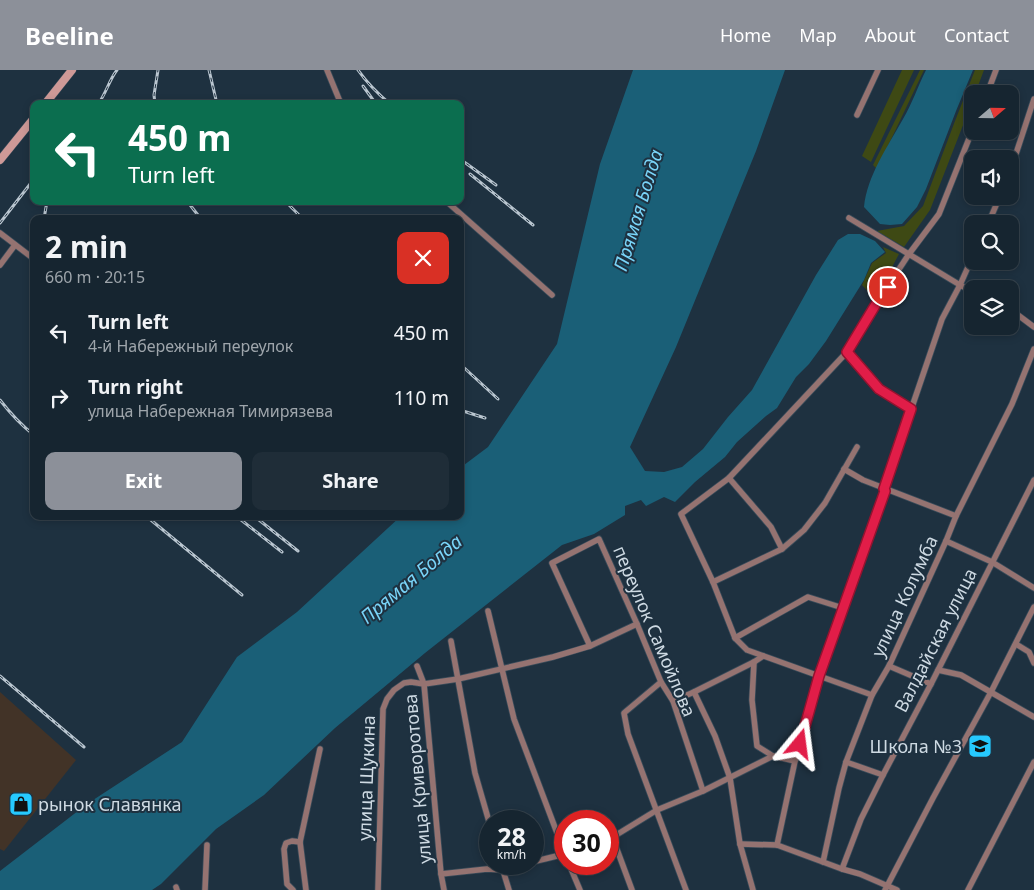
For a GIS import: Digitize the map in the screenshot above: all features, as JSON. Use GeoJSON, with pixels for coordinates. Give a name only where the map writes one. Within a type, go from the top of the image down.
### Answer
{"type":"FeatureCollection","features":[{"type":"Feature","properties":{"kind":"main road"},"geometry":{"type":"LineString","coordinates":[[48,100],[72,70]]}},
{"type":"Feature","properties":{"kind":"main road"},"geometry":{"type":"LineString","coordinates":[[1,158],[30,123]]}},
{"type":"Feature","properties":{"kind":"street"},"geometry":{"type":"LineString","coordinates":[[327,70],[339,100]]}},
{"type":"Feature","properties":{"kind":"street"},"geometry":{"type":"LineString","coordinates":[[857,114],[878,70]]}},
{"type":"Feature","properties":{"kind":"street"},"geometry":{"type":"LineString","coordinates":[[990,85],[996,70]]}},
{"type":"Feature","properties":{"kind":"street"},"geometry":{"type":"LineString","coordinates":[[1017,150],[1034,99]]}},
{"type":"Feature","properties":{"kind":"street"},"geometry":{"type":"LineString","coordinates":[[872,695],[747,650],[735,638],[713,582],[681,514],[729,478],[847,352],[909,254],[939,214],[968,140]]}},
{"type":"Feature","properties":{"kind":"street"},"geometry":{"type":"LineString","coordinates":[[451,205],[462,215]]}},
{"type":"Feature","properties":{"kind":"street"},"geometry":{"type":"LineString","coordinates":[[464,217],[552,295]]}},
{"type":"Feature","properties":{"kind":"street"},"geometry":{"type":"LineString","coordinates":[[849,218],[964,287]]}},
{"type":"Feature","properties":{"kind":"street"},"geometry":{"type":"LineString","coordinates":[[0,233],[30,256]]}},
{"type":"Feature","properties":{"kind":"street"},"geometry":{"type":"LineString","coordinates":[[0,265],[15,245]]}},
{"type":"Feature","properties":{"kind":"street"},"geometry":{"type":"LineString","coordinates":[[777,845],[795,761],[819,676],[885,491],[884,489],[942,319],[967,270]]}},
{"type":"Feature","properties":{"kind":"street"},"geometry":{"type":"LineString","coordinates":[[1019,316],[1034,328]]}},
{"type":"Feature","properties":{"kind":"street","name":"улица Колумба"},"geometry":{"type":"LineString","coordinates":[[823,862],[846,762],[872,695],[889,666],[956,516],[1012,404],[1034,349]]}},
{"type":"Feature","properties":{"kind":"street"},"geometry":{"type":"LineString","coordinates":[[847,352],[879,389],[911,409]]}},
{"type":"Feature","properties":{"kind":"street"},"geometry":{"type":"LineString","coordinates":[[713,582],[782,549],[804,530],[825,503],[857,447]]}},
{"type":"Feature","properties":{"kind":"street"},"geometry":{"type":"LineString","coordinates":[[844,469],[884,489],[956,516]]}},
{"type":"Feature","properties":{"kind":"street"},"geometry":{"type":"LineString","coordinates":[[729,478],[771,527],[782,549]]}},
{"type":"Feature","properties":{"kind":"street","name":"Валдайская улица"},"geometry":{"type":"LineString","coordinates":[[842,870],[861,819],[1034,480]]}},
{"type":"Feature","properties":{"kind":"street","name":"переулок Самойлова"},"geometry":{"type":"LineString","coordinates":[[590,646],[552,563],[599,539],[661,682],[673,701],[703,791]]}},
{"type":"Feature","properties":{"kind":"street"},"geometry":{"type":"LineString","coordinates":[[946,540],[992,562],[1034,588]]}},
{"type":"Feature","properties":{"kind":"street"},"geometry":{"type":"LineString","coordinates":[[735,638],[808,597],[843,608]]}},
{"type":"Feature","properties":{"kind":"street"},"geometry":{"type":"LineString","coordinates":[[886,888],[991,692],[1034,607]]}},
{"type":"Feature","properties":{"kind":"street"},"geometry":{"type":"LineString","coordinates":[[488,611],[514,719],[554,825]]}},
{"type":"Feature","properties":{"kind":"street"},"geometry":{"type":"LineString","coordinates":[[424,684],[458,679],[553,657],[590,646],[637,624]]}},
{"type":"Feature","properties":{"kind":"street"},"geometry":{"type":"LineString","coordinates":[[451,641],[475,773],[486,810]]}},
{"type":"Feature","properties":{"kind":"street"},"geometry":{"type":"LineString","coordinates":[[1016,644],[1029,652],[1034,663]]}},
{"type":"Feature","properties":{"kind":"street"},"geometry":{"type":"LineString","coordinates":[[673,701],[763,656]]}},
{"type":"Feature","properties":{"kind":"street"},"geometry":{"type":"LineString","coordinates":[[754,662],[752,700],[757,746],[773,756],[795,761]]}},
{"type":"Feature","properties":{"kind":"street","name":"улица Криворотова"},"geometry":{"type":"LineString","coordinates":[[417,666],[424,684],[444,890]]}},
{"type":"Feature","properties":{"kind":"street"},"geometry":{"type":"LineString","coordinates":[[889,666],[931,684]]}},
{"type":"Feature","properties":{"kind":"street"},"geometry":{"type":"LineString","coordinates":[[938,670],[961,675],[1034,717]]}},
{"type":"Feature","properties":{"kind":"street"},"geometry":{"type":"LineString","coordinates":[[661,682],[624,713],[628,734],[686,890]]}},
{"type":"Feature","properties":{"kind":"street","name":"улица Щукина"},"geometry":{"type":"LineString","coordinates":[[378,890],[383,709],[387,699],[394,690],[404,683],[424,684]]}},
{"type":"Feature","properties":{"kind":"street"},"geometry":{"type":"LineString","coordinates":[[694,692],[715,736],[730,778],[740,844],[753,890]]}},
{"type":"Feature","properties":{"kind":"street"},"geometry":{"type":"LineString","coordinates":[[306,890],[300,842],[320,749]]}},
{"type":"Feature","properties":{"kind":"street"},"geometry":{"type":"LineString","coordinates":[[619,833],[657,810],[703,791],[773,756]]}},
{"type":"Feature","properties":{"kind":"street"},"geometry":{"type":"LineString","coordinates":[[846,762],[883,775]]}},
{"type":"Feature","properties":{"kind":"street"},"geometry":{"type":"LineString","coordinates":[[968,890],[1034,762]]}},
{"type":"Feature","properties":{"kind":"street"},"geometry":{"type":"LineString","coordinates":[[293,890],[287,884],[284,849],[286,843],[292,841],[300,842]]}},
{"type":"Feature","properties":{"kind":"street"},"geometry":{"type":"LineString","coordinates":[[740,844],[777,845],[842,870],[860,874],[886,888],[897,890]]}},
{"type":"Feature","properties":{"kind":"street"},"geometry":{"type":"LineString","coordinates":[[205,890],[207,845]]}},
{"type":"Feature","properties":{"kind":"street"},"geometry":{"type":"LineString","coordinates":[[619,859],[632,890]]}},
{"type":"Feature","properties":{"kind":"street"},"geometry":{"type":"LineString","coordinates":[[441,874],[479,871]]}},
{"type":"Feature","properties":{"kind":"street"},"geometry":{"type":"LineString","coordinates":[[504,875],[509,890]]}},
{"type":"Feature","properties":{"kind":"street"},"geometry":{"type":"LineString","coordinates":[[574,875],[580,890]]}},
{"type":"Feature","properties":{"kind":"shaded area","name":"рынок Славянка"},"geometry":{"type":"Polygon","coordinates":[[[0,692],[76,760],[4,851],[0,849],[0,692]]]}},
{"type":"Feature","properties":{"kind":"green space"},"geometry":{"type":"Polygon","coordinates":[[[902,70],[914,70],[871,162],[862,156],[902,70]]]}},
{"type":"Feature","properties":{"kind":"green space"},"geometry":{"type":"Polygon","coordinates":[[[920,70],[924,70],[877,169],[873,165],[920,70]]]}},
{"type":"Feature","properties":{"kind":"green space"},"geometry":{"type":"Polygon","coordinates":[[[975,70],[984,70],[978,85],[969,85],[975,70]]]}},
{"type":"Feature","properties":{"kind":"green space"},"geometry":{"type":"Polygon","coordinates":[[[964,98],[964,123],[930,210],[904,247],[877,231],[904,226],[923,206],[964,98]]]}},
{"type":"Feature","properties":{"kind":"green space"},"geometry":{"type":"Polygon","coordinates":[[[883,247],[899,254],[875,299],[862,285],[872,263],[886,253],[883,247]]]}},
{"type":"Feature","properties":{"kind":"water","name":"Прямая Болда"},"geometry":{"type":"Polygon","coordinates":[[[633,70],[785,70],[756,151],[676,347],[630,447],[645,471],[664,472],[682,467],[703,449],[752,390],[816,275],[838,240],[848,234],[860,234],[875,241],[885,252],[871,263],[864,280],[826,341],[809,364],[796,377],[777,408],[737,442],[725,457],[675,502],[664,497],[646,506],[641,500],[625,506],[625,515],[594,534],[562,545],[425,653],[335,728],[264,795],[216,829],[161,884],[152,890],[0,890],[0,871],[87,804],[182,742],[237,657],[297,612],[397,520],[464,520],[464,465],[488,447],[557,344],[600,164],[633,70]]]}},
{"type":"Feature","properties":{"kind":"water"},"geometry":{"type":"Polygon","coordinates":[[[926,70],[973,70],[967,85],[964,85],[964,92],[926,189],[917,207],[902,224],[880,224],[864,207],[866,195],[879,162],[909,107],[926,70]]]}},
{"type":"Feature","properties":{"kind":"railway"},"geometry":{"type":"LineString","coordinates":[[100,100],[117,70]]}},
{"type":"Feature","properties":{"kind":"railway"},"geometry":{"type":"LineString","coordinates":[[155,100],[158,70]]}},
{"type":"Feature","properties":{"kind":"railway"},"geometry":{"type":"LineString","coordinates":[[209,70],[216,100]]}},
{"type":"Feature","properties":{"kind":"railway"},"geometry":{"type":"LineString","coordinates":[[358,70],[372,88],[386,100]]}},
{"type":"Feature","properties":{"kind":"railway"},"geometry":{"type":"LineString","coordinates":[[363,86],[373,100]]}},
{"type":"Feature","properties":{"kind":"railway"},"geometry":{"type":"LineString","coordinates":[[464,162],[496,185]]}},
{"type":"Feature","properties":{"kind":"railway"},"geometry":{"type":"LineString","coordinates":[[470,174],[533,225]]}},
{"type":"Feature","properties":{"kind":"railway"},"geometry":{"type":"LineString","coordinates":[[0,223],[30,184]]}},
{"type":"Feature","properties":{"kind":"railway"},"geometry":{"type":"LineString","coordinates":[[45,215],[46,205]]}},
{"type":"Feature","properties":{"kind":"railway"},"geometry":{"type":"LineString","coordinates":[[190,205],[198,215]]}},
{"type":"Feature","properties":{"kind":"railway"},"geometry":{"type":"LineString","coordinates":[[289,205],[299,215]]}},
{"type":"Feature","properties":{"kind":"railway"},"geometry":{"type":"LineString","coordinates":[[464,368],[498,399]]}},
{"type":"Feature","properties":{"kind":"railway"},"geometry":{"type":"LineString","coordinates":[[0,400],[16,419],[30,431]]}},
{"type":"Feature","properties":{"kind":"railway"},"geometry":{"type":"LineString","coordinates":[[464,411],[485,418]]}},
{"type":"Feature","properties":{"kind":"railway"},"geometry":{"type":"LineString","coordinates":[[151,520],[242,595]]}},
{"type":"Feature","properties":{"kind":"railway"},"geometry":{"type":"LineString","coordinates":[[241,520],[282,552]]}},
{"type":"Feature","properties":{"kind":"railway"},"geometry":{"type":"LineString","coordinates":[[259,520],[298,551]]}},
{"type":"Feature","properties":{"kind":"railway"},"geometry":{"type":"LineString","coordinates":[[0,676],[84,747]]}},
{"type":"Feature","properties":{"kind":"place","name":"Школа №3"},"geometry":{"type":"Point","coordinates":[980,746]}},
{"type":"Feature","properties":{"kind":"place","name":"рынок Славянка"},"geometry":{"type":"Point","coordinates":[21,804]}},
{"type":"Feature","properties":{"kind":"route"},"geometry":{"type":"LineString","coordinates":[[800,744],[819,676],[885,491],[884,489],[911,409],[879,389],[847,352],[888,287]]}}]}
